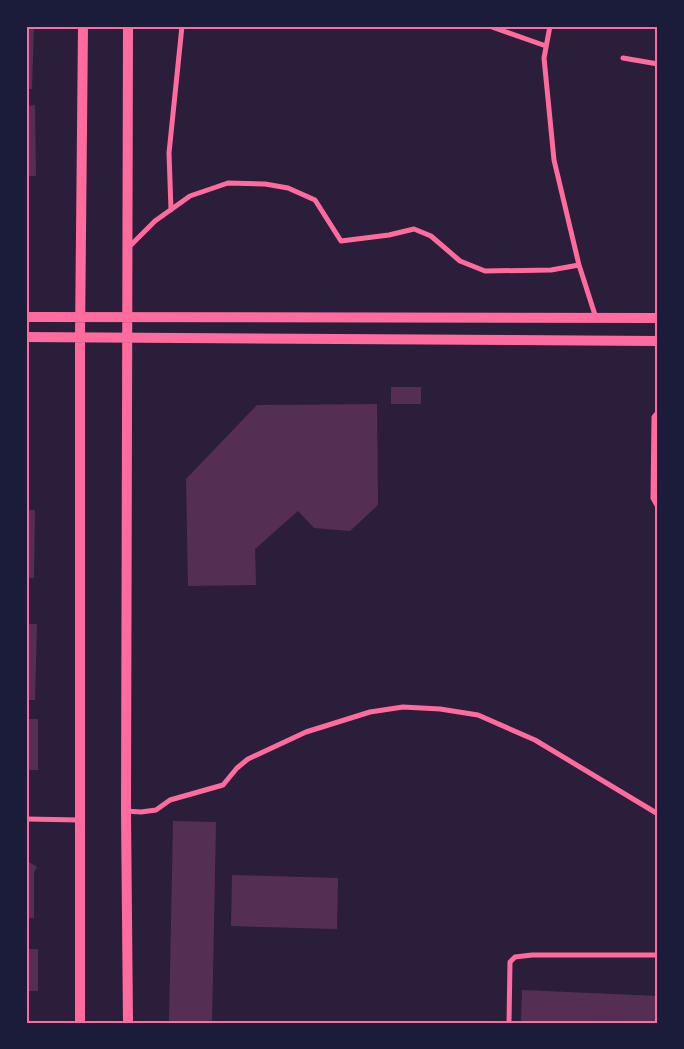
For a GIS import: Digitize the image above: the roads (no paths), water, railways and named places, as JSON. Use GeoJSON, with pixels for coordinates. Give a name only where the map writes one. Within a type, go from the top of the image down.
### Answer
{"type":"FeatureCollection","features":[{"type":"Feature","properties":{"kind":"main road"},"geometry":{"type":"LineString","coordinates":[[80,1023],[80,318],[83,26]]}},
{"type":"Feature","properties":{"kind":"main road"},"geometry":{"type":"LineString","coordinates":[[128,26],[126,811],[128,1023]]}},
{"type":"Feature","properties":{"kind":"main road"},"geometry":{"type":"LineString","coordinates":[[26,317],[658,318]]}},
{"type":"Feature","properties":{"kind":"main road"},"geometry":{"type":"LineString","coordinates":[[26,336],[658,341]]}},
{"type":"Feature","properties":{"kind":"street"},"geometry":{"type":"LineString","coordinates":[[171,210],[169,153],[182,26]]}},
{"type":"Feature","properties":{"kind":"street"},"geometry":{"type":"LineString","coordinates":[[489,26],[546,46]]}},
{"type":"Feature","properties":{"kind":"street"},"geometry":{"type":"LineString","coordinates":[[550,26],[544,58],[554,160],[579,264],[596,318]]}},
{"type":"Feature","properties":{"kind":"street"},"geometry":{"type":"LineString","coordinates":[[623,58],[658,64]]}},
{"type":"Feature","properties":{"kind":"street"},"geometry":{"type":"LineString","coordinates":[[128,247],[155,220],[190,196],[228,183],[265,184],[288,188],[315,200],[327,221],[342,241],[389,235],[414,229],[431,236],[460,261],[485,271],[552,270],[579,264]]}},
{"type":"Feature","properties":{"kind":"street"},"geometry":{"type":"LineString","coordinates":[[658,412],[654,417],[653,498],[658,507]]}},
{"type":"Feature","properties":{"kind":"street"},"geometry":{"type":"LineString","coordinates":[[126,811],[156,810],[170,800],[223,785],[237,768],[248,759],[306,732],[370,712],[403,707],[440,709],[478,715],[535,740],[658,814]]}},
{"type":"Feature","properties":{"kind":"street"},"geometry":{"type":"LineString","coordinates":[[26,820],[79,820]]}},
{"type":"Feature","properties":{"kind":"street"},"geometry":{"type":"LineString","coordinates":[[509,1023],[510,962],[515,957],[532,955],[658,955]]}}]}
